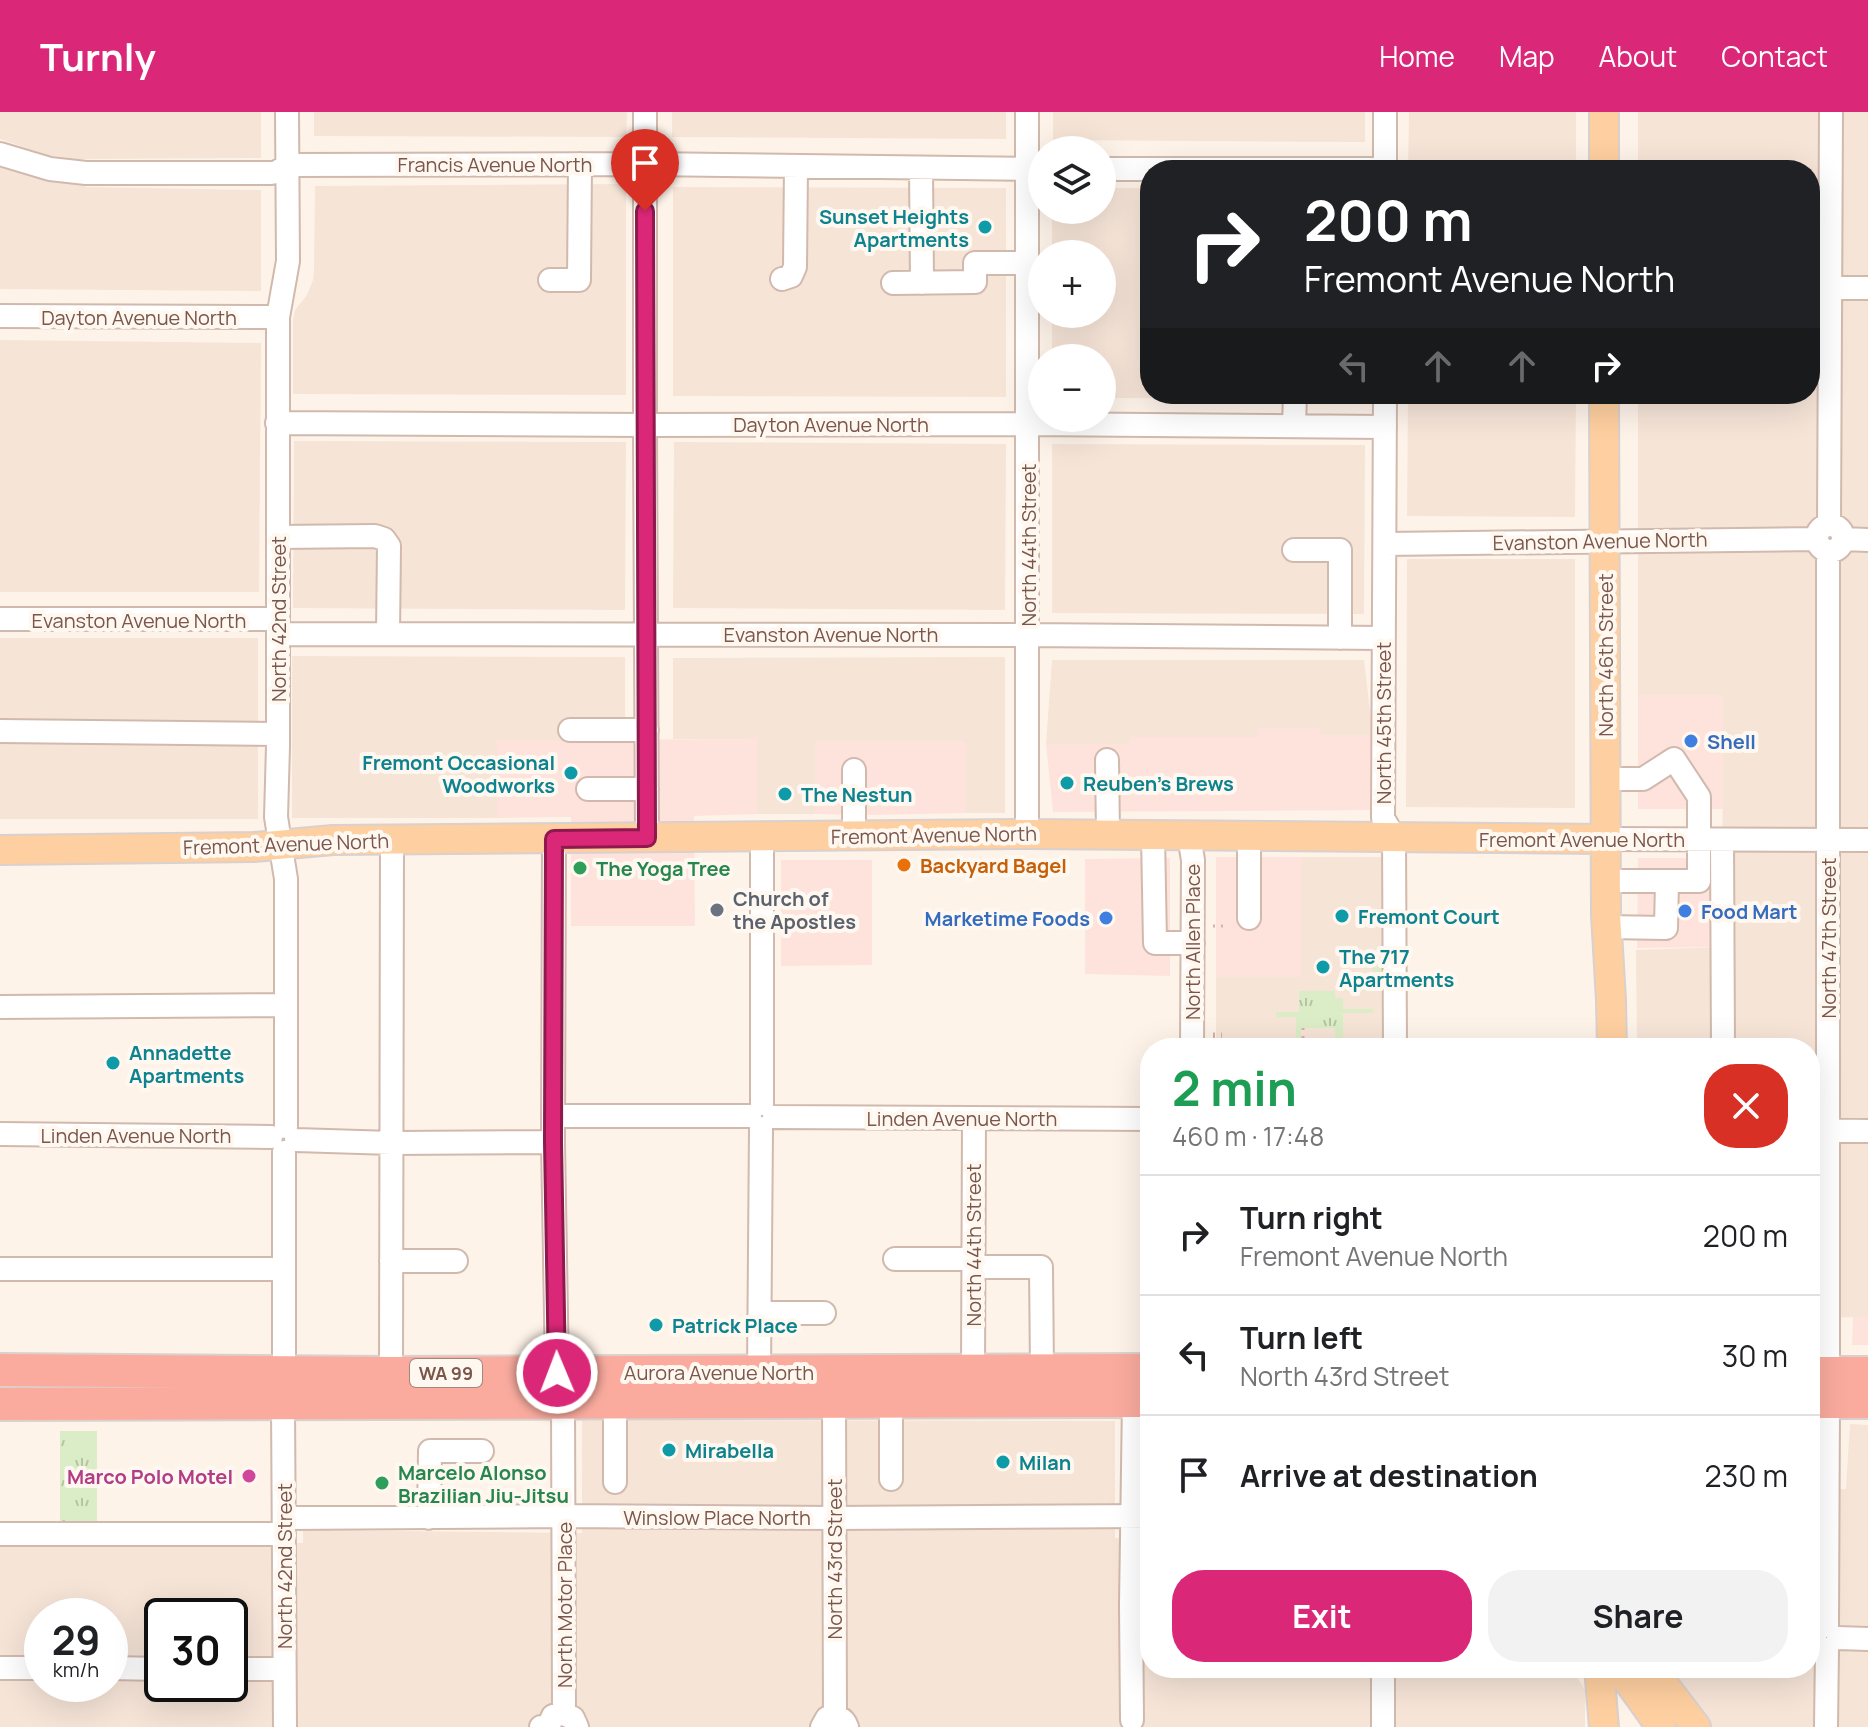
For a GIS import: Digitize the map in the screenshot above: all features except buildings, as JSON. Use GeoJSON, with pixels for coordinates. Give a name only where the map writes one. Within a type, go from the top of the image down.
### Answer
{"type":"FeatureCollection","features":[{"type":"Feature","properties":{"kind":"highway","name":"Aurora Avenue North"},"geometry":{"type":"LineString","coordinates":[[0,1370],[284,1389],[391,1373],[560,1387],[615,1402],[1140,1401]]}},
{"type":"Feature","properties":{"kind":"highway","name":"Aurora Avenue North"},"geometry":{"type":"LineString","coordinates":[[0,1404],[284,1389],[560,1387],[759,1372],[1140,1370]]}},
{"type":"Feature","properties":{"kind":"highway"},"geometry":{"type":"LineString","coordinates":[[1820,1387],[1868,1373]]}},
{"type":"Feature","properties":{"kind":"highway"},"geometry":{"type":"LineString","coordinates":[[1820,1387],[1868,1402]]}},
{"type":"Feature","properties":{"kind":"main road"},"geometry":{"type":"LineString","coordinates":[[1604,112],[1604,160]]}},
{"type":"Feature","properties":{"kind":"main road","name":"North 46th Street"},"geometry":{"type":"LineString","coordinates":[[1604,404],[1606,921],[1612,1038]]}},
{"type":"Feature","properties":{"kind":"main road","name":"Fremont Avenue North"},"geometry":{"type":"LineString","coordinates":[[0,850],[233,847],[326,840],[1027,834],[1606,839]]}},
{"type":"Feature","properties":{"kind":"main road","name":"North 46th Street"},"geometry":{"type":"LineString","coordinates":[[1594,1038],[1606,921]]}},
{"type":"Feature","properties":{"kind":"main road"},"geometry":{"type":"LineString","coordinates":[[1601,1678],[1604,1727]]}},
{"type":"Feature","properties":{"kind":"main road"},"geometry":{"type":"LineString","coordinates":[[1608,1678],[1661,1727]]}},
{"type":"Feature","properties":{"kind":"main road"},"geometry":{"type":"LineString","coordinates":[[1659,1678],[1696,1727]]}},
{"type":"Feature","properties":{"kind":"street","name":"North 42nd Street"},"geometry":{"type":"LineString","coordinates":[[285,1727],[286,879],[276,817],[278,317],[288,261],[287,112]]}},
{"type":"Feature","properties":{"kind":"street"},"geometry":{"type":"LineString","coordinates":[[645,112],[647,838]]}},
{"type":"Feature","properties":{"kind":"street","name":"North 44th Street"},"geometry":{"type":"LineString","coordinates":[[1027,112],[1030,136]]}},
{"type":"Feature","properties":{"kind":"street"},"geometry":{"type":"LineString","coordinates":[[1385,112],[1385,160]]}},
{"type":"Feature","properties":{"kind":"street","name":"North 47th Street"},"geometry":{"type":"LineString","coordinates":[[1820,1098],[1828,840],[1829,539],[1820,288],[1831,112]]}},
{"type":"Feature","properties":{"kind":"street","name":"Francis Avenue North"},"geometry":{"type":"LineString","coordinates":[[0,154],[50,169],[86,173],[271,173],[288,165],[645,164],[1028,169]]}},
{"type":"Feature","properties":{"kind":"street"},"geometry":{"type":"LineString","coordinates":[[550,280],[579,280],[580,164]]}},
{"type":"Feature","properties":{"kind":"street"},"geometry":{"type":"LineString","coordinates":[[782,279],[791,276],[795,267],[796,166]]}},
{"type":"Feature","properties":{"kind":"street"},"geometry":{"type":"LineString","coordinates":[[921,168],[922,283]]}},
{"type":"Feature","properties":{"kind":"street"},"geometry":{"type":"LineString","coordinates":[[1116,169],[1140,169]]}},
{"type":"Feature","properties":{"kind":"street"},"geometry":{"type":"LineString","coordinates":[[893,283],[975,282],[975,263],[1028,263]]}},
{"type":"Feature","properties":{"kind":"street"},"geometry":{"type":"LineString","coordinates":[[1820,288],[1868,288]]}},
{"type":"Feature","properties":{"kind":"street","name":"Dayton Avenue North"},"geometry":{"type":"LineString","coordinates":[[0,316],[278,317]]}},
{"type":"Feature","properties":{"kind":"street"},"geometry":{"type":"LineString","coordinates":[[1294,426],[1295,404]]}},
{"type":"Feature","properties":{"kind":"street","name":"North 45th Street"},"geometry":{"type":"LineString","coordinates":[[1385,404],[1383,818],[1394,837],[1387,1038]]}},
{"type":"Feature","properties":{"kind":"street","name":"Dayton Avenue North"},"geometry":{"type":"LineString","coordinates":[[277,423],[1028,424]]}},
{"type":"Feature","properties":{"kind":"street","name":"North 44th Street"},"geometry":{"type":"LineString","coordinates":[[1027,834],[1028,424]]}},
{"type":"Feature","properties":{"kind":"street","name":"Dayton Avenue North"},"geometry":{"type":"LineString","coordinates":[[1116,425],[1385,427]]}},
{"type":"Feature","properties":{"kind":"street"},"geometry":{"type":"LineString","coordinates":[[278,537],[375,536],[384,539],[389,546],[388,634]]}},
{"type":"Feature","properties":{"kind":"street","name":"Evanston Avenue North"},"geometry":{"type":"LineString","coordinates":[[1385,544],[1868,540]]}},
{"type":"Feature","properties":{"kind":"street"},"geometry":{"type":"LineString","coordinates":[[1294,550],[1340,550],[1340,638]]}},
{"type":"Feature","properties":{"kind":"street","name":"Evanston Avenue North"},"geometry":{"type":"LineString","coordinates":[[0,619],[278,626],[388,634],[1383,638]]}},
{"type":"Feature","properties":{"kind":"street"},"geometry":{"type":"LineString","coordinates":[[570,730],[647,730]]}},
{"type":"Feature","properties":{"kind":"street"},"geometry":{"type":"LineString","coordinates":[[0,731],[278,734]]}},
{"type":"Feature","properties":{"kind":"street"},"geometry":{"type":"LineString","coordinates":[[1605,779],[1643,779],[1674,759],[1699,797],[1699,881],[1606,881]]}},
{"type":"Feature","properties":{"kind":"street"},"geometry":{"type":"LineString","coordinates":[[1107,760],[1108,835]]}},
{"type":"Feature","properties":{"kind":"street"},"geometry":{"type":"LineString","coordinates":[[854,770],[854,836]]}},
{"type":"Feature","properties":{"kind":"street"},"geometry":{"type":"LineString","coordinates":[[588,789],[647,789]]}},
{"type":"Feature","properties":{"kind":"street"},"geometry":{"type":"LineString","coordinates":[[1153,835],[1155,943],[1193,943]]}},
{"type":"Feature","properties":{"kind":"street","name":"North Allen Place"},"geometry":{"type":"LineString","coordinates":[[1189,836],[1193,860],[1192,1038]]}},
{"type":"Feature","properties":{"kind":"street"},"geometry":{"type":"LineString","coordinates":[[1249,836],[1249,918]]}},
{"type":"Feature","properties":{"kind":"street"},"geometry":{"type":"LineString","coordinates":[[759,1372],[762,837]]}},
{"type":"Feature","properties":{"kind":"street","name":"North Motor Place"},"geometry":{"type":"LineString","coordinates":[[554,839],[553,1142],[564,1516],[566,1723]]}},
{"type":"Feature","properties":{"kind":"street","name":"Fremont Avenue North"},"geometry":{"type":"LineString","coordinates":[[1606,839],[1868,840]]}},
{"type":"Feature","properties":{"kind":"street"},"geometry":{"type":"LineString","coordinates":[[391,1373],[392,840]]}},
{"type":"Feature","properties":{"kind":"street"},"geometry":{"type":"LineString","coordinates":[[1722,840],[1723,1038]]}},
{"type":"Feature","properties":{"kind":"street"},"geometry":{"type":"LineString","coordinates":[[1606,921],[1666,928],[1667,881]]}},
{"type":"Feature","properties":{"kind":"street"},"geometry":{"type":"LineString","coordinates":[[0,1007],[286,1005]]}},
{"type":"Feature","properties":{"kind":"street","name":"Linden Avenue North"},"geometry":{"type":"LineString","coordinates":[[553,1116],[1140,1119]]}},
{"type":"Feature","properties":{"kind":"street","name":"North 44th Street"},"geometry":{"type":"LineString","coordinates":[[973,1371],[974,1118]]}},
{"type":"Feature","properties":{"kind":"street"},"geometry":{"type":"LineString","coordinates":[[1820,1130],[1868,1131]]}},
{"type":"Feature","properties":{"kind":"street","name":"Linden Avenue North"},"geometry":{"type":"LineString","coordinates":[[0,1134],[392,1143],[553,1142]]}},
{"type":"Feature","properties":{"kind":"street"},"geometry":{"type":"LineString","coordinates":[[895,1259],[1041,1267],[1042,1371]]}},
{"type":"Feature","properties":{"kind":"street"},"geometry":{"type":"LineString","coordinates":[[391,1261],[456,1261]]}},
{"type":"Feature","properties":{"kind":"street"},"geometry":{"type":"LineString","coordinates":[[0,1269],[284,1269]]}},
{"type":"Feature","properties":{"kind":"street"},"geometry":{"type":"LineString","coordinates":[[760,1313],[824,1313]]}},
{"type":"Feature","properties":{"kind":"street"},"geometry":{"type":"LineString","coordinates":[[615,1402],[615,1482]]}},
{"type":"Feature","properties":{"kind":"street","name":"North 43rd Street"},"geometry":{"type":"LineString","coordinates":[[834,1402],[835,1723]]}},
{"type":"Feature","properties":{"kind":"street"},"geometry":{"type":"LineString","coordinates":[[891,1402],[891,1479]]}},
{"type":"Feature","properties":{"kind":"street","name":"North 47th Street"},"geometry":{"type":"LineString","coordinates":[[1820,1450],[1826,1727]]}},
{"type":"Feature","properties":{"kind":"street"},"geometry":{"type":"LineString","coordinates":[[429,1518],[430,1451],[482,1451]]}},
{"type":"Feature","properties":{"kind":"street","name":"Winslow Place North"},"geometry":{"type":"LineString","coordinates":[[0,1534],[284,1526],[429,1518],[1140,1516]]}},
{"type":"Feature","properties":{"kind":"street"},"geometry":{"type":"LineString","coordinates":[[1132,1725],[1140,1618]]}},
{"type":"Feature","properties":{"kind":"street"},"geometry":{"type":"LineString","coordinates":[[1823,1638],[1868,1639]]}},
{"type":"Feature","properties":{"kind":"street"},"geometry":{"type":"LineString","coordinates":[[0,1668],[24,1668]]}},
{"type":"Feature","properties":{"kind":"street"},"geometry":{"type":"LineString","coordinates":[[248,1669],[284,1669]]}},
{"type":"Feature","properties":{"kind":"street"},"geometry":{"type":"LineString","coordinates":[[1383,1678],[1383,1727]]}},
{"type":"Feature","properties":{"kind":"street"},"geometry":{"type":"LineString","coordinates":[[541,1727],[566,1723],[584,1727]]}},
{"type":"Feature","properties":{"kind":"path"},"geometry":{"type":"LineString","coordinates":[[1213,926],[1223,926]]}},
{"type":"Feature","properties":{"kind":"path"},"geometry":{"type":"LineString","coordinates":[[1303,1028],[1303,1038]]}},
{"type":"Feature","properties":{"kind":"path"},"geometry":{"type":"LineString","coordinates":[[1213,1036],[1222,1036]]}},
{"type":"Feature","properties":{"kind":"shaded area"},"geometry":{"type":"Polygon","coordinates":[[[0,112],[261,112],[261,158],[77,159],[47,155],[0,139],[0,112]]]}},
{"type":"Feature","properties":{"kind":"shaded area"},"geometry":{"type":"Polygon","coordinates":[[[314,112],[627,112],[626,137],[314,136],[314,112]]]}},
{"type":"Feature","properties":{"kind":"shaded area"},"geometry":{"type":"Polygon","coordinates":[[[672,112],[1006,112],[1006,139],[672,137],[672,112]]]}},
{"type":"Feature","properties":{"kind":"shaded area"},"geometry":{"type":"Polygon","coordinates":[[[1053,112],[1365,112],[1365,142],[1116,140],[1116,136],[1053,136],[1053,112]]]}},
{"type":"Feature","properties":{"kind":"shaded area"},"geometry":{"type":"Polygon","coordinates":[[[1409,112],[1576,112],[1576,160],[1408,160],[1409,112]]]}},
{"type":"Feature","properties":{"kind":"shaded area"},"geometry":{"type":"Polygon","coordinates":[[[1638,112],[1868,112],[1868,1317],[1820,1318],[1820,1038],[1637,1038],[1636,950],[1722,947],[1723,695],[1638,695],[1638,404],[1820,404],[1820,160],[1638,160],[1638,112]]]}},
{"type":"Feature","properties":{"kind":"shaded area"},"geometry":{"type":"Polygon","coordinates":[[[0,164],[34,176],[85,182],[85,187],[261,190],[261,291],[0,289],[0,164]]]}},
{"type":"Feature","properties":{"kind":"shaded area"},"geometry":{"type":"Polygon","coordinates":[[[626,184],[626,395],[293,394],[293,320],[295,310],[307,295],[314,271],[315,186],[626,184]]]}},
{"type":"Feature","properties":{"kind":"shaded area"},"geometry":{"type":"Polygon","coordinates":[[[673,187],[1006,188],[1006,397],[673,396],[673,187]]]}},
{"type":"Feature","properties":{"kind":"shaded area"},"geometry":{"type":"Polygon","coordinates":[[[1116,188],[1140,188],[1140,398],[1116,398],[1116,344],[1052,344],[1052,328],[1116,328],[1116,240],[1052,240],[1052,224],[1116,224],[1116,188]]]}},
{"type":"Feature","properties":{"kind":"shaded area"},"geometry":{"type":"Polygon","coordinates":[[[0,340],[261,343],[259,592],[0,592],[0,340]]]}},
{"type":"Feature","properties":{"kind":"shaded area"},"geometry":{"type":"Polygon","coordinates":[[[1408,404],[1576,404],[1575,517],[1407,516],[1408,404]]]}},
{"type":"Feature","properties":{"kind":"shaded area"},"geometry":{"type":"Polygon","coordinates":[[[294,441],[626,442],[625,610],[293,608],[294,441]]]}},
{"type":"Feature","properties":{"kind":"shaded area"},"geometry":{"type":"Polygon","coordinates":[[[674,442],[1006,444],[1005,610],[673,608],[674,442]]]}},
{"type":"Feature","properties":{"kind":"shaded area"},"geometry":{"type":"Polygon","coordinates":[[[1052,444],[1365,445],[1364,614],[1052,613],[1052,444]]]}},
{"type":"Feature","properties":{"kind":"shaded area"},"geometry":{"type":"Polygon","coordinates":[[[1407,559],[1575,559],[1575,808],[1406,807],[1407,559]]]}},
{"type":"Feature","properties":{"kind":"shaded area"},"geometry":{"type":"Polygon","coordinates":[[[0,638],[258,638],[258,819],[0,819],[0,638]]]}},
{"type":"Feature","properties":{"kind":"shaded area"},"geometry":{"type":"Polygon","coordinates":[[[292,656],[625,657],[625,740],[498,740],[497,818],[292,818],[292,656]]]}},
{"type":"Feature","properties":{"kind":"shaded area"},"geometry":{"type":"Polygon","coordinates":[[[1005,657],[1005,813],[966,813],[966,741],[815,741],[815,814],[757,814],[756,739],[673,739],[673,658],[1005,657]]]}},
{"type":"Feature","properties":{"kind":"shaded area"},"geometry":{"type":"Polygon","coordinates":[[[1052,660],[1364,660],[1373,735],[1320,735],[1320,729],[1258,728],[1257,737],[1131,737],[1130,744],[1046,744],[1052,660]]]}},
{"type":"Feature","properties":{"kind":"shaded area"},"geometry":{"type":"Polygon","coordinates":[[[1638,695],[1723,695],[1723,809],[1638,809],[1638,695]]]}},
{"type":"Feature","properties":{"kind":"shaded area"},"geometry":{"type":"Polygon","coordinates":[[[1257,728],[1320,728],[1321,735],[1373,735],[1373,810],[1053,812],[1046,744],[1129,744],[1130,737],[1257,737],[1257,728]]]}},
{"type":"Feature","properties":{"kind":"shaded area"},"geometry":{"type":"Polygon","coordinates":[[[757,739],[757,814],[694,816],[695,926],[571,926],[571,817],[497,818],[497,740],[757,739]]]}},
{"type":"Feature","properties":{"kind":"shaded area"},"geometry":{"type":"Polygon","coordinates":[[[815,741],[966,741],[966,813],[815,814],[815,741]]]}},
{"type":"Feature","properties":{"kind":"shaded area"},"geometry":{"type":"Polygon","coordinates":[[[1216,857],[1301,857],[1301,977],[1216,977],[1216,857]]]}},
{"type":"Feature","properties":{"kind":"shaded area"},"geometry":{"type":"Polygon","coordinates":[[[1301,857],[1382,857],[1382,1038],[1216,1038],[1216,977],[1301,976],[1301,857]]]}},
{"type":"Feature","properties":{"kind":"shaded area"},"geometry":{"type":"Polygon","coordinates":[[[1170,858],[1170,976],[1085,974],[1085,859],[1170,858]]]}},
{"type":"Feature","properties":{"kind":"shaded area"},"geometry":{"type":"Polygon","coordinates":[[[1638,858],[1717,858],[1717,947],[1637,948],[1638,858]]]}},
{"type":"Feature","properties":{"kind":"shaded area"},"geometry":{"type":"Polygon","coordinates":[[[781,860],[872,860],[872,965],[781,966],[781,860]]]}},
{"type":"Feature","properties":{"kind":"shaded area"},"geometry":{"type":"Polygon","coordinates":[[[1853,1317],[1868,1317],[1868,1345],[1852,1345],[1853,1317]]]}},
{"type":"Feature","properties":{"kind":"shaded area"},"geometry":{"type":"Polygon","coordinates":[[[582,1420],[1115,1421],[1115,1538],[1140,1539],[1140,1678],[1577,1678],[1585,1690],[1585,1727],[0,1727],[0,1542],[303,1543],[303,1530],[582,1533],[582,1420]]]}},
{"type":"Feature","properties":{"kind":"shaded area"},"geometry":{"type":"Polygon","coordinates":[[[1850,1424],[1868,1425],[1868,1727],[1710,1727],[1673,1678],[1820,1678],[1820,1489],[1846,1489],[1850,1424]]]}},
{"type":"Feature","properties":{"kind":"green space"},"geometry":{"type":"Polygon","coordinates":[[[1372,967],[1382,967],[1382,991],[1342,991],[1366,989],[1367,983],[1376,983],[1377,971],[1372,967]]]}},
{"type":"Feature","properties":{"kind":"green space"},"geometry":{"type":"Polygon","coordinates":[[[1299,991],[1335,991],[1335,998],[1343,998],[1343,1009],[1373,1009],[1373,1013],[1335,1013],[1343,1014],[1343,1038],[1335,1038],[1335,1028],[1301,1028],[1301,1038],[1296,1038],[1296,1017],[1276,1017],[1276,1012],[1299,1012],[1299,991]]]}},
{"type":"Feature","properties":{"kind":"green space"},"geometry":{"type":"Polygon","coordinates":[[[60,1431],[97,1431],[97,1522],[60,1522],[60,1431]]]}},
{"type":"Feature","properties":{"kind":"place","name":"Sunset Heights Apartments"},"geometry":{"type":"Point","coordinates":[985,227]}},
{"type":"Feature","properties":{"kind":"place","name":"Shell"},"geometry":{"type":"Point","coordinates":[1691,741]}},
{"type":"Feature","properties":{"kind":"place","name":"Fremont Occasional Woodworks"},"geometry":{"type":"Point","coordinates":[571,773]}},
{"type":"Feature","properties":{"kind":"place","name":"Reuben’s Brews"},"geometry":{"type":"Point","coordinates":[1067,783]}},
{"type":"Feature","properties":{"kind":"place","name":"The Nestun"},"geometry":{"type":"Point","coordinates":[785,794]}},
{"type":"Feature","properties":{"kind":"place","name":"Backyard Bagel"},"geometry":{"type":"Point","coordinates":[904,865]}},
{"type":"Feature","properties":{"kind":"place","name":"The Yoga Tree"},"geometry":{"type":"Point","coordinates":[580,868]}},
{"type":"Feature","properties":{"kind":"place","name":"Church of the Apostles"},"geometry":{"type":"Point","coordinates":[717,910]}},
{"type":"Feature","properties":{"kind":"place","name":"Food Mart"},"geometry":{"type":"Point","coordinates":[1685,911]}},
{"type":"Feature","properties":{"kind":"place","name":"Fremont Court"},"geometry":{"type":"Point","coordinates":[1342,916]}},
{"type":"Feature","properties":{"kind":"place","name":"Marketime Foods"},"geometry":{"type":"Point","coordinates":[1106,918]}},
{"type":"Feature","properties":{"kind":"place","name":"The 717 Apartments"},"geometry":{"type":"Point","coordinates":[1323,967]}},
{"type":"Feature","properties":{"kind":"place","name":"Annadette Apartments"},"geometry":{"type":"Point","coordinates":[113,1063]}},
{"type":"Feature","properties":{"kind":"place","name":"Patrick Place"},"geometry":{"type":"Point","coordinates":[656,1325]}},
{"type":"Feature","properties":{"kind":"place","name":"Mirabella"},"geometry":{"type":"Point","coordinates":[669,1450]}},
{"type":"Feature","properties":{"kind":"place","name":"Milan"},"geometry":{"type":"Point","coordinates":[1003,1462]}},
{"type":"Feature","properties":{"kind":"place","name":"Marco Polo Motel"},"geometry":{"type":"Point","coordinates":[249,1476]}},
{"type":"Feature","properties":{"kind":"place","name":"Marcelo Alonso Brazilian Jiu-Jitsu"},"geometry":{"type":"Point","coordinates":[382,1483]}},
{"type":"Feature","properties":{"kind":"route"},"geometry":{"type":"LineString","coordinates":[[557,1373],[553,1142],[554,839],[647,838],[645,211]]}}]}
